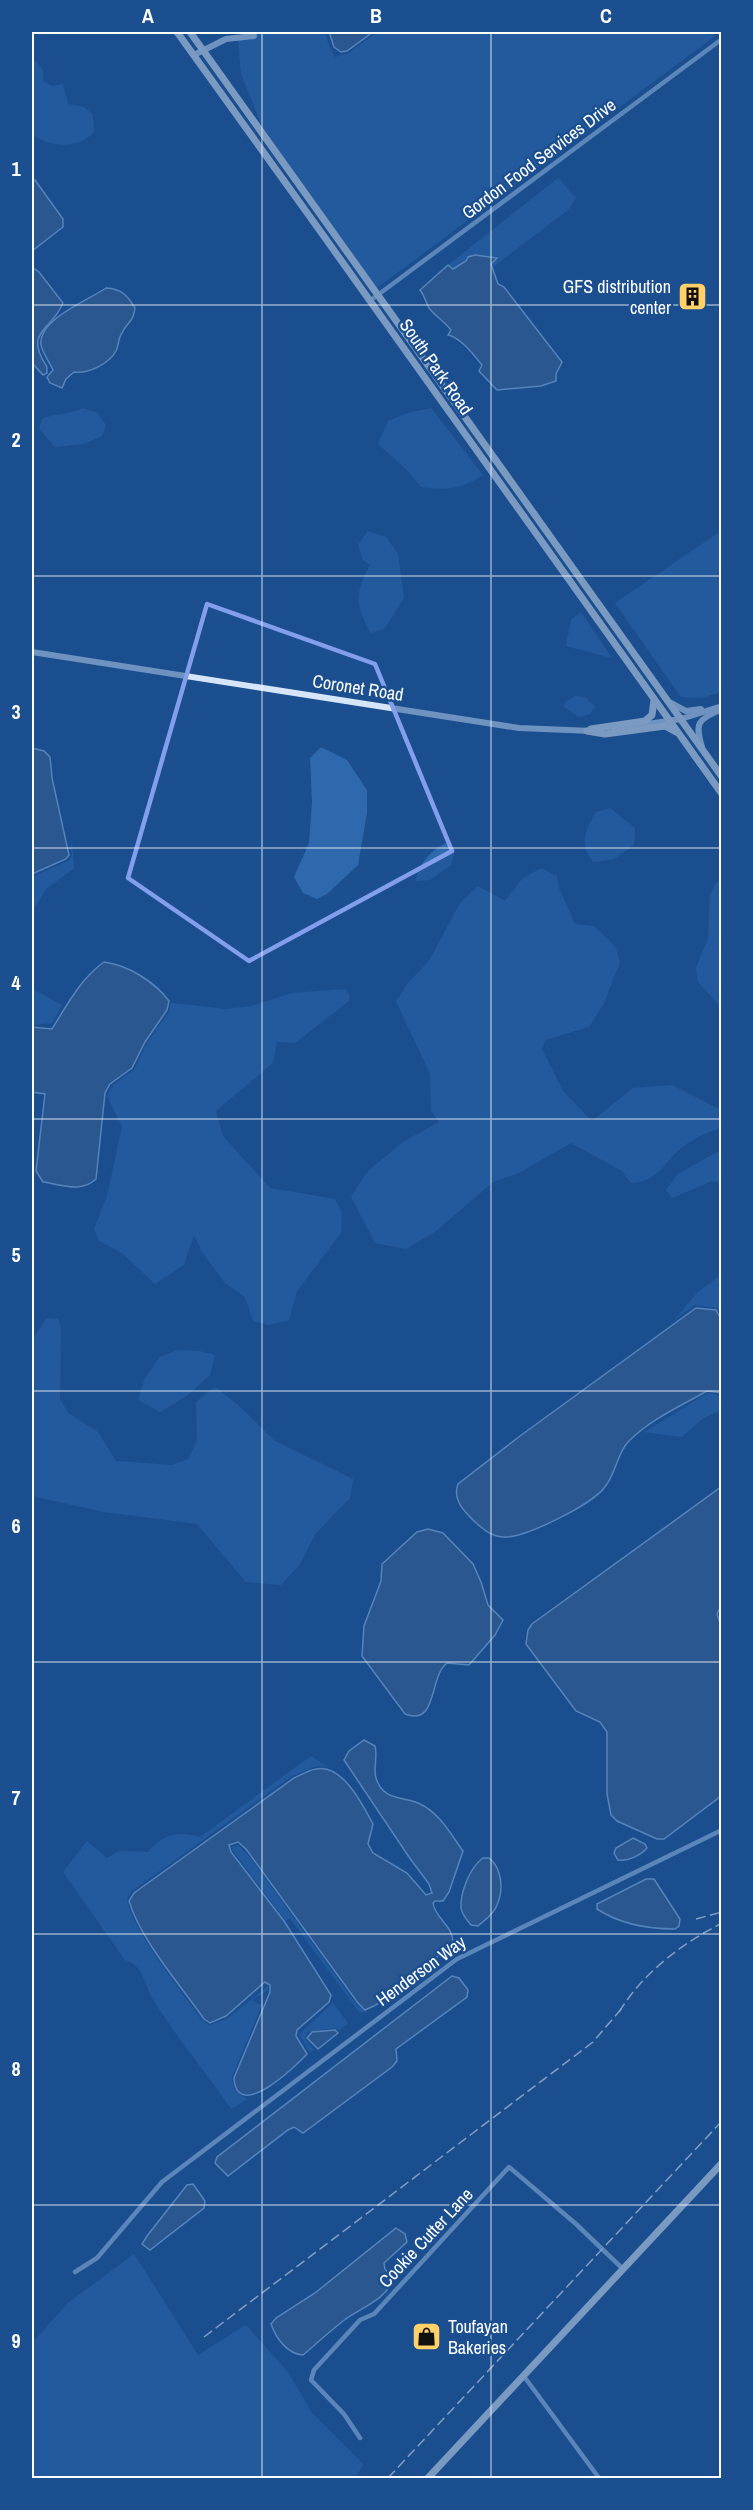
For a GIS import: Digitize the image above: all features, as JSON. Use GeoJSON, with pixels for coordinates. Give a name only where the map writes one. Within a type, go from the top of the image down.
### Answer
{"type":"FeatureCollection","features":[{"type":"Feature","properties":{"kind":"main road","name":"South Park Road"},"geometry":{"type":"LineString","coordinates":[[177,32],[198,53],[251,116],[681,719]]}},
{"type":"Feature","properties":{"kind":"main road","name":"South Park Road"},"geometry":{"type":"LineString","coordinates":[[190,32],[198,53],[249,130],[670,721]]}},
{"type":"Feature","properties":{"kind":"main road"},"geometry":{"type":"LineString","coordinates":[[249,130],[262,136],[322,221],[327,223]]}},
{"type":"Feature","properties":{"kind":"main road"},"geometry":{"type":"LineString","coordinates":[[318,226],[334,240],[370,288],[379,294]]}},
{"type":"Feature","properties":{"kind":"main road"},"geometry":{"type":"LineString","coordinates":[[371,300],[386,309],[401,326]]}},
{"type":"Feature","properties":{"kind":"main road"},"geometry":{"type":"LineString","coordinates":[[619,651],[630,660],[664,706],[681,719],[722,778]]}},
{"type":"Feature","properties":{"kind":"main road"},"geometry":{"type":"LineString","coordinates":[[585,731],[645,721],[654,710],[653,698]]}},
{"type":"Feature","properties":{"kind":"main road"},"geometry":{"type":"LineString","coordinates":[[670,721],[721,792]]}},
{"type":"Feature","properties":{"kind":"main road"},"geometry":{"type":"LineString","coordinates":[[670,721],[680,726],[722,778]]}},
{"type":"Feature","properties":{"kind":"main road"},"geometry":{"type":"LineString","coordinates":[[585,731],[604,734],[665,726],[678,733]]}},
{"type":"Feature","properties":{"kind":"main road"},"geometry":{"type":"LineString","coordinates":[[428,2478],[722,2163]]}},
{"type":"Feature","properties":{"kind":"street"},"geometry":{"type":"LineString","coordinates":[[198,53],[226,39],[254,36]]}},
{"type":"Feature","properties":{"kind":"street","name":"Gordon Food Services Drive"},"geometry":{"type":"LineString","coordinates":[[371,300],[722,39]]}},
{"type":"Feature","properties":{"kind":"street","name":"Coronet Road"},"geometry":{"type":"LineString","coordinates":[[32,652],[511,727],[585,731],[681,719],[722,706]]}},
{"type":"Feature","properties":{"kind":"street"},"geometry":{"type":"LineString","coordinates":[[667,699],[686,711],[722,706]]}},
{"type":"Feature","properties":{"kind":"street"},"geometry":{"type":"LineString","coordinates":[[702,748],[698,734],[700,722],[722,706]]}},
{"type":"Feature","properties":{"kind":"street","name":"Henderson Way"},"geometry":{"type":"LineString","coordinates":[[75,2272],[92,2262],[155,2189],[457,1959],[722,1830]]}},
{"type":"Feature","properties":{"kind":"street","name":"Cookie Cutter Lane"},"geometry":{"type":"LineString","coordinates":[[360,2438],[344,2414],[311,2380],[314,2370],[360,2320],[374,2314],[509,2167],[576,2224],[622,2269]]}},
{"type":"Feature","properties":{"kind":"street"},"geometry":{"type":"LineString","coordinates":[[523,2375],[599,2478]]}},
{"type":"Feature","properties":{"kind":"highlighted area"},"geometry":{"type":"Polygon","coordinates":[[[207,604],[375,664],[452,851],[249,961],[128,878],[207,604]]]}},
{"type":"Feature","properties":{"kind":"shaded area"},"geometry":{"type":"Polygon","coordinates":[[[237,32],[326,32],[328,43],[335,57],[349,53],[377,32],[711,32],[715,36],[377,288],[262,126],[241,74],[238,40],[257,39],[256,33],[237,34],[237,32]]]}},
{"type":"Feature","properties":{"kind":"shaded area"},"geometry":{"type":"Polygon","coordinates":[[[329,32],[373,32],[347,51],[341,52],[334,47],[329,32]]]}},
{"type":"Feature","properties":{"kind":"shaded area"},"geometry":{"type":"Polygon","coordinates":[[[32,57],[43,70],[43,81],[52,86],[63,84],[68,104],[84,107],[93,115],[94,132],[87,138],[64,145],[48,142],[32,135],[32,57]]]}},
{"type":"Feature","properties":{"kind":"shaded area"},"geometry":{"type":"Polygon","coordinates":[[[558,178],[576,198],[568,210],[493,267],[490,264],[497,259],[495,257],[475,255],[453,269],[448,265],[558,178]]]}},
{"type":"Feature","properties":{"kind":"shaded area"},"geometry":{"type":"Polygon","coordinates":[[[32,180],[35,180],[63,219],[63,227],[32,251],[32,180]]]}},
{"type":"Feature","properties":{"kind":"shaded area"},"geometry":{"type":"Polygon","coordinates":[[[475,255],[497,258],[491,264],[498,284],[504,287],[562,362],[556,374],[556,381],[541,386],[497,390],[479,371],[482,365],[475,356],[462,343],[448,335],[451,330],[429,308],[420,290],[448,265],[453,269],[466,261],[468,257],[475,255]]]}},
{"type":"Feature","properties":{"kind":"shaded area"},"geometry":{"type":"Polygon","coordinates":[[[32,267],[39,272],[63,303],[38,339],[40,355],[47,367],[47,373],[43,375],[32,363],[32,267]]]}},
{"type":"Feature","properties":{"kind":"shaded area"},"geometry":{"type":"Polygon","coordinates":[[[106,288],[124,294],[135,308],[132,319],[121,335],[116,351],[98,367],[74,372],[66,379],[62,388],[50,383],[47,377],[53,370],[41,345],[42,336],[48,327],[66,311],[106,288]]]}},
{"type":"Feature","properties":{"kind":"shaded area"},"geometry":{"type":"Polygon","coordinates":[[[83,408],[97,413],[106,425],[102,436],[84,444],[55,447],[39,429],[42,419],[83,408]]]}},
{"type":"Feature","properties":{"kind":"shaded area"},"geometry":{"type":"Polygon","coordinates":[[[431,408],[483,475],[467,484],[453,488],[421,487],[406,469],[378,444],[388,421],[408,413],[431,408]]]}},
{"type":"Feature","properties":{"kind":"shaded area"},"geometry":{"type":"Polygon","coordinates":[[[368,531],[386,537],[398,554],[404,598],[384,629],[370,633],[359,599],[361,584],[370,565],[363,560],[358,545],[368,531]]]}},
{"type":"Feature","properties":{"kind":"shaded area"},"geometry":{"type":"Polygon","coordinates":[[[721,531],[721,692],[701,698],[681,697],[615,603],[721,531]]]}},
{"type":"Feature","properties":{"kind":"shaded area"},"geometry":{"type":"Polygon","coordinates":[[[581,612],[612,658],[566,646],[571,620],[581,612]]]}},
{"type":"Feature","properties":{"kind":"shaded area"},"geometry":{"type":"Polygon","coordinates":[[[575,696],[585,697],[595,707],[590,714],[579,717],[563,706],[575,696]]]}},
{"type":"Feature","properties":{"kind":"shaded area"},"geometry":{"type":"Polygon","coordinates":[[[321,747],[347,760],[367,790],[367,813],[358,865],[327,894],[317,899],[303,893],[294,877],[309,843],[312,802],[310,758],[321,747]]]}},
{"type":"Feature","properties":{"kind":"shaded area"},"geometry":{"type":"Polygon","coordinates":[[[32,748],[44,751],[50,757],[52,778],[69,855],[66,859],[32,874],[32,748]]]}},
{"type":"Feature","properties":{"kind":"shaded area"},"geometry":{"type":"Polygon","coordinates":[[[610,808],[635,828],[634,845],[614,859],[593,862],[586,849],[585,837],[596,812],[610,808]]]}},
{"type":"Feature","properties":{"kind":"shaded area"},"geometry":{"type":"Polygon","coordinates":[[[72,843],[74,868],[46,889],[32,912],[32,877],[68,861],[72,855],[70,847],[72,843]]]}},
{"type":"Feature","properties":{"kind":"shaded area"},"geometry":{"type":"Polygon","coordinates":[[[446,843],[455,850],[451,865],[430,880],[416,881],[419,869],[426,858],[446,843]]]}},
{"type":"Feature","properties":{"kind":"shaded area"},"geometry":{"type":"Polygon","coordinates":[[[541,868],[557,876],[559,888],[575,924],[594,926],[615,946],[620,962],[604,1003],[589,1027],[545,1040],[542,1049],[563,1091],[592,1121],[633,1088],[672,1085],[721,1110],[721,1128],[689,1142],[650,1178],[631,1183],[622,1171],[571,1143],[517,1174],[493,1182],[436,1231],[406,1249],[375,1243],[351,1197],[368,1171],[403,1142],[439,1122],[431,1111],[430,1074],[396,1001],[409,982],[429,961],[460,903],[478,886],[505,901],[522,879],[541,868]]]}},
{"type":"Feature","properties":{"kind":"shaded area"},"geometry":{"type":"Polygon","coordinates":[[[721,881],[721,1007],[698,982],[696,968],[708,938],[710,895],[716,883],[721,881]]]}},
{"type":"Feature","properties":{"kind":"shaded area"},"geometry":{"type":"Polygon","coordinates":[[[104,962],[122,967],[149,981],[169,1001],[167,1010],[145,1042],[132,1068],[110,1084],[105,1093],[96,1179],[78,1187],[43,1182],[36,1171],[45,1094],[32,1092],[32,1027],[52,1029],[81,984],[104,962]]]}},
{"type":"Feature","properties":{"kind":"shaded area"},"geometry":{"type":"Polygon","coordinates":[[[32,989],[62,1005],[52,1023],[32,1025],[32,989]]]}},
{"type":"Feature","properties":{"kind":"shaded area"},"geometry":{"type":"Polygon","coordinates":[[[345,989],[349,994],[349,1001],[295,1043],[277,1042],[273,1063],[216,1111],[223,1136],[270,1188],[335,1199],[342,1213],[341,1233],[297,1291],[289,1320],[269,1325],[253,1321],[245,1297],[225,1283],[202,1252],[194,1235],[184,1265],[155,1284],[122,1253],[99,1241],[94,1229],[107,1196],[122,1127],[107,1096],[114,1084],[134,1070],[147,1043],[169,1012],[171,1003],[226,1009],[252,1006],[292,993],[345,989]]]}},
{"type":"Feature","properties":{"kind":"shaded area"},"geometry":{"type":"Polygon","coordinates":[[[717,1152],[721,1154],[721,1183],[712,1181],[672,1198],[666,1190],[678,1174],[717,1152]]]}},
{"type":"Feature","properties":{"kind":"shaded area"},"geometry":{"type":"Polygon","coordinates":[[[721,1275],[721,1315],[717,1308],[695,1305],[663,1328],[675,1319],[698,1292],[721,1275]]]}},
{"type":"Feature","properties":{"kind":"shaded area"},"geometry":{"type":"Polygon","coordinates":[[[696,1308],[716,1310],[721,1319],[721,1393],[707,1391],[638,1432],[626,1445],[604,1488],[586,1503],[556,1520],[525,1533],[503,1537],[488,1532],[467,1514],[458,1500],[458,1484],[696,1308]]]}},
{"type":"Feature","properties":{"kind":"shaded area"},"geometry":{"type":"Polygon","coordinates":[[[47,1318],[58,1319],[61,1327],[60,1399],[68,1413],[98,1432],[116,1461],[172,1465],[188,1459],[197,1440],[196,1402],[215,1387],[237,1404],[275,1441],[353,1479],[350,1498],[316,1533],[300,1564],[281,1585],[246,1582],[197,1524],[104,1512],[32,1496],[32,1340],[47,1318]]]}},
{"type":"Feature","properties":{"kind":"shaded area"},"geometry":{"type":"Polygon","coordinates":[[[178,1350],[199,1351],[215,1355],[210,1375],[188,1395],[160,1412],[138,1400],[145,1378],[160,1357],[178,1350]]]}},
{"type":"Feature","properties":{"kind":"shaded area"},"geometry":{"type":"Polygon","coordinates":[[[708,1393],[721,1396],[721,1410],[702,1419],[682,1437],[644,1432],[708,1393]]]}},
{"type":"Feature","properties":{"kind":"shaded area"},"geometry":{"type":"Polygon","coordinates":[[[721,1487],[722,1604],[717,1614],[722,1628],[721,1796],[664,1839],[657,1839],[617,1821],[611,1815],[607,1794],[607,1732],[600,1722],[576,1711],[526,1644],[528,1630],[532,1624],[721,1487]]]}},
{"type":"Feature","properties":{"kind":"shaded area"},"geometry":{"type":"Polygon","coordinates":[[[428,1529],[443,1533],[473,1564],[488,1605],[503,1620],[495,1635],[469,1665],[447,1663],[441,1669],[428,1707],[416,1716],[405,1714],[362,1656],[364,1626],[381,1581],[382,1564],[417,1532],[428,1529]]]}},
{"type":"Feature","properties":{"kind":"shaded area"},"geometry":{"type":"Polygon","coordinates":[[[364,1740],[375,1746],[375,1774],[383,1791],[418,1803],[432,1812],[444,1824],[463,1851],[449,1892],[443,1901],[433,1903],[437,1913],[450,1930],[453,1941],[389,1998],[365,2010],[246,1849],[238,1842],[229,1845],[231,1852],[284,1921],[331,1995],[329,2002],[297,2030],[296,2036],[307,2054],[291,2070],[267,2088],[255,2094],[245,2095],[238,2090],[234,2078],[270,1992],[270,1985],[265,1982],[226,2016],[210,2023],[204,2019],[162,1962],[142,1931],[129,1901],[134,1893],[294,1778],[316,1769],[334,1772],[343,1779],[357,1797],[373,1824],[368,1844],[373,1853],[407,1873],[426,1895],[432,1893],[429,1884],[344,1760],[349,1751],[364,1740]]]}},
{"type":"Feature","properties":{"kind":"shaded area"},"geometry":{"type":"Polygon","coordinates":[[[311,1756],[328,1767],[316,1766],[292,1776],[132,1891],[127,1899],[147,1943],[202,2020],[209,2025],[227,2019],[268,1986],[268,1990],[252,2000],[260,2005],[265,1997],[232,2077],[236,2091],[248,2099],[231,2109],[162,2013],[150,1994],[140,1971],[125,1960],[63,1872],[87,1841],[107,1858],[119,1851],[148,1852],[159,1841],[178,1834],[200,1837],[311,1756]]]}},
{"type":"Feature","properties":{"kind":"shaded area"},"geometry":{"type":"Polygon","coordinates":[[[633,1838],[645,1844],[647,1848],[634,1857],[618,1860],[614,1853],[616,1848],[633,1838]]]}},
{"type":"Feature","properties":{"kind":"shaded area"},"geometry":{"type":"Polygon","coordinates":[[[238,1845],[252,1860],[356,2004],[366,2012],[359,2012],[290,1918],[286,1921],[233,1851],[232,1847],[238,1845]]]}},
{"type":"Feature","properties":{"kind":"shaded area"},"geometry":{"type":"Polygon","coordinates":[[[483,1858],[489,1858],[497,1867],[501,1893],[494,1911],[478,1926],[471,1925],[465,1917],[461,1902],[470,1874],[483,1858]]]}},
{"type":"Feature","properties":{"kind":"shaded area"},"geometry":{"type":"Polygon","coordinates":[[[646,1879],[654,1879],[680,1919],[679,1926],[675,1929],[634,1925],[597,1909],[597,1904],[646,1879]]]}},
{"type":"Feature","properties":{"kind":"shaded area"},"geometry":{"type":"Polygon","coordinates":[[[452,1976],[459,1978],[468,1990],[467,1997],[396,2049],[397,2061],[392,2067],[303,2133],[294,2127],[288,2130],[228,2176],[215,2163],[217,2157],[452,1976]]]}},
{"type":"Feature","properties":{"kind":"shaded area"},"geometry":{"type":"Polygon","coordinates":[[[333,2003],[348,2023],[339,2031],[335,2028],[307,2032],[305,2039],[314,2050],[310,2053],[299,2034],[333,2003]]]}},
{"type":"Feature","properties":{"kind":"shaded area"},"geometry":{"type":"Polygon","coordinates":[[[335,2030],[338,2033],[318,2049],[307,2038],[312,2032],[335,2030]]]}},
{"type":"Feature","properties":{"kind":"shaded area"},"geometry":{"type":"Polygon","coordinates":[[[193,2184],[205,2201],[204,2208],[150,2250],[142,2244],[147,2236],[187,2185],[193,2184]]]}},
{"type":"Feature","properties":{"kind":"shaded area"},"geometry":{"type":"Polygon","coordinates":[[[396,2228],[405,2234],[407,2242],[384,2263],[385,2269],[393,2279],[385,2293],[343,2321],[303,2355],[287,2348],[279,2340],[271,2324],[276,2318],[315,2293],[396,2228]]]}},
{"type":"Feature","properties":{"kind":"shaded area"},"geometry":{"type":"Polygon","coordinates":[[[134,2254],[198,2355],[246,2325],[288,2372],[312,2413],[363,2464],[356,2478],[32,2478],[32,2343],[68,2303],[134,2254]]]}},
{"type":"Feature","properties":{"kind":"railway"},"geometry":{"type":"LineString","coordinates":[[696,1919],[722,1912]]}},
{"type":"Feature","properties":{"kind":"railway"},"geometry":{"type":"LineString","coordinates":[[619,2012],[651,1972],[692,1940],[722,1923]]}},
{"type":"Feature","properties":{"kind":"railway"},"geometry":{"type":"LineString","coordinates":[[204,2337],[593,2042],[623,2007]]}},
{"type":"Feature","properties":{"kind":"railway"},"geometry":{"type":"LineString","coordinates":[[388,2478],[722,2121]]}},
{"type":"Feature","properties":{"kind":"place","name":"GFS distribution center"},"geometry":{"type":"Point","coordinates":[692,297]}},
{"type":"Feature","properties":{"kind":"place","name":"Toufayan Bakeries"},"geometry":{"type":"Point","coordinates":[427,2337]}}]}
